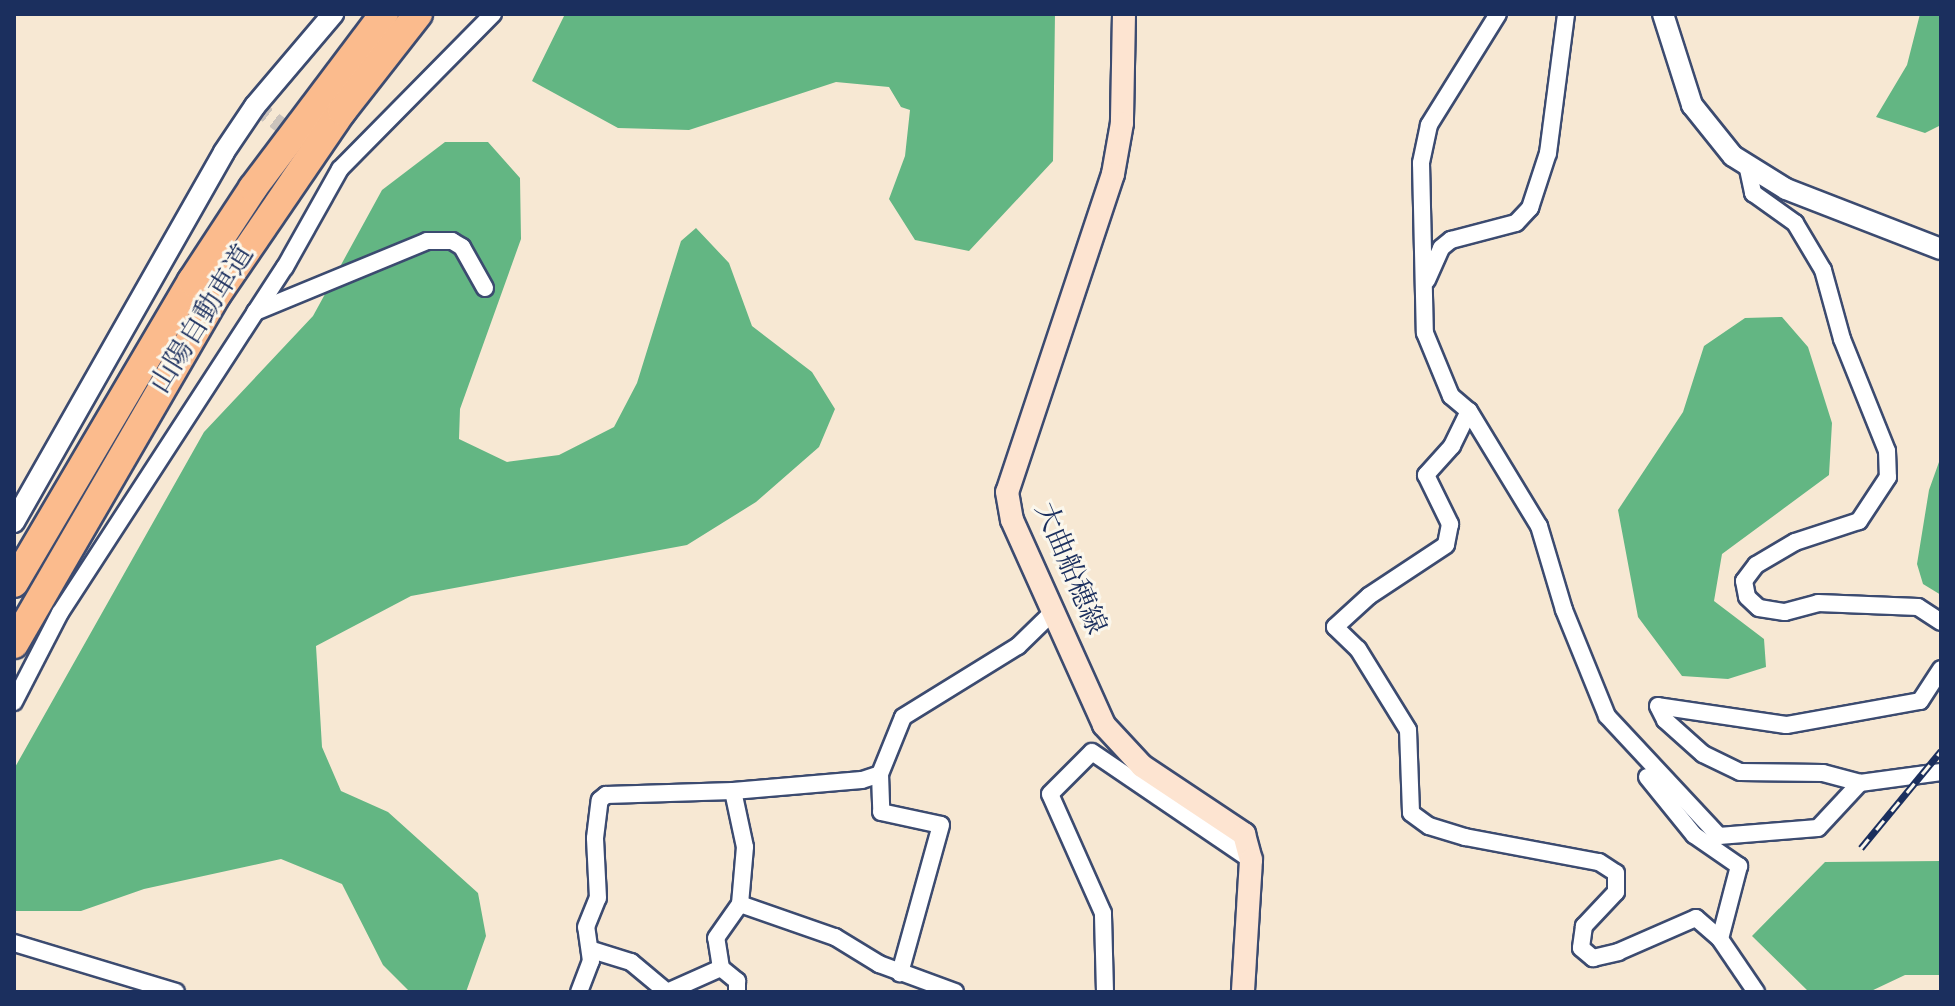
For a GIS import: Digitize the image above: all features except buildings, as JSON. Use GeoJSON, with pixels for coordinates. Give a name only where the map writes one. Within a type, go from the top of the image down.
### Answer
{"type":"FeatureCollection","features":[{"type":"Feature","properties":{"kind":"highway","name":"山陽自動車道"},"geometry":{"type":"LineString","coordinates":[[14,583],[192,281],[253,188],[384,14]]}},
{"type":"Feature","properties":{"kind":"highway","name":"山陽自動車道"},"geometry":{"type":"LineString","coordinates":[[14,644],[217,294],[342,111],[418,14]]}},
{"type":"Feature","properties":{"kind":"main road","name":"大曲船穂線"},"geometry":{"type":"LineString","coordinates":[[1124,14],[1123,111],[1113,174],[1007,492],[1012,520],[1116,742],[1142,766],[1244,834],[1251,860]]}},
{"type":"Feature","properties":{"kind":"main road"},"geometry":{"type":"LineString","coordinates":[[1243,992],[1251,860]]}},
{"type":"Feature","properties":{"kind":"street"},"geometry":{"type":"LineString","coordinates":[[14,522],[224,152],[255,106],[333,14]]}},
{"type":"Feature","properties":{"kind":"street"},"geometry":{"type":"LineString","coordinates":[[14,702],[60,613],[254,313],[340,169],[493,14]]}},
{"type":"Feature","properties":{"kind":"street"},"geometry":{"type":"LineString","coordinates":[[1498,14],[1424,135],[1422,310],[1425,333],[1451,396],[1469,411],[1539,526],[1597,699],[1639,755],[1719,836],[1818,828],[1860,783]]}},
{"type":"Feature","properties":{"kind":"street"},"geometry":{"type":"LineString","coordinates":[[1422,310],[1429,272],[1441,248],[1472,231],[1516,223],[1530,208],[1548,153],[1566,14]]}},
{"type":"Feature","properties":{"kind":"street"},"geometry":{"type":"LineString","coordinates":[[1663,14],[1692,105],[1714,136],[1748,169],[1816,202],[1941,249]]}},
{"type":"Feature","properties":{"kind":"street"},"geometry":{"type":"LineString","coordinates":[[1748,169],[1753,193],[1795,223],[1823,270],[1842,339],[1887,451],[1888,477],[1859,521],[1795,542],[1756,565],[1744,581],[1747,597],[1759,608],[1785,612],[1818,603],[1918,607],[1941,622]]}},
{"type":"Feature","properties":{"kind":"street"},"geometry":{"type":"LineString","coordinates":[[254,313],[427,241],[452,241],[462,247],[485,288]]}},
{"type":"Feature","properties":{"kind":"street"},"geometry":{"type":"LineString","coordinates":[[1469,411],[1452,446],[1426,475],[1450,524],[1446,545],[1369,596],[1335,627],[1358,649],[1408,730],[1411,813],[1429,826],[1465,837],[1599,862],[1616,873],[1616,892],[1584,926],[1581,948],[1593,958],[1618,952],[1696,918],[1720,939],[1756,992]]}},
{"type":"Feature","properties":{"kind":"street"},"geometry":{"type":"LineString","coordinates":[[900,973],[941,825],[881,812],[880,774],[903,717],[1018,646],[1053,612]]}},
{"type":"Feature","properties":{"kind":"street"},"geometry":{"type":"LineString","coordinates":[[1941,669],[1920,701],[1786,725],[1658,706],[1665,720],[1703,754],[1740,772],[1823,773],[1860,783],[1941,772]]}},
{"type":"Feature","properties":{"kind":"street"},"geometry":{"type":"LineString","coordinates":[[1105,992],[1103,913],[1050,794],[1092,752],[1251,860]]}},
{"type":"Feature","properties":{"kind":"street"},"geometry":{"type":"LineString","coordinates":[[1639,755],[1637,765],[1694,835],[1739,866],[1720,939]]}},
{"type":"Feature","properties":{"kind":"street"},"geometry":{"type":"LineString","coordinates":[[580,992],[592,950],[586,927],[598,898],[595,838],[600,800],[606,795],[733,791],[862,780],[880,774]]}},
{"type":"Feature","properties":{"kind":"street"},"geometry":{"type":"LineString","coordinates":[[733,791],[745,847],[740,904],[716,938],[721,968],[737,981],[737,992]]}},
{"type":"Feature","properties":{"kind":"street"},"geometry":{"type":"LineString","coordinates":[[740,904],[835,937],[900,973],[955,992]]}},
{"type":"Feature","properties":{"kind":"street"},"geometry":{"type":"LineString","coordinates":[[14,943],[176,992]]}},
{"type":"Feature","properties":{"kind":"street"},"geometry":{"type":"LineString","coordinates":[[592,950],[631,962],[667,992],[721,968]]}},
{"type":"Feature","properties":{"kind":"green space"},"geometry":{"type":"Polygon","coordinates":[[[565,14],[1055,14],[1053,161],[969,251],[915,240],[889,199],[905,156],[910,110],[901,107],[889,87],[836,82],[689,130],[618,128],[532,81],[565,14]]]}},
{"type":"Feature","properties":{"kind":"green space"},"geometry":{"type":"Polygon","coordinates":[[[1920,14],[1941,14],[1941,125],[1925,133],[1876,117],[1907,65],[1920,14]]]}},
{"type":"Feature","properties":{"kind":"green space"},"geometry":{"type":"Polygon","coordinates":[[[445,142],[488,142],[520,178],[521,239],[460,409],[459,439],[507,462],[559,455],[614,427],[637,383],[681,241],[696,228],[729,263],[752,326],[812,372],[835,409],[819,447],[756,502],[687,545],[411,596],[316,646],[322,747],[341,791],[388,812],[478,893],[486,936],[466,992],[410,992],[383,965],[342,884],[281,859],[144,889],[81,911],[14,911],[14,769],[204,432],[313,316],[382,190],[445,142]]]}},
{"type":"Feature","properties":{"kind":"green space"},"geometry":{"type":"Polygon","coordinates":[[[1782,317],[1808,347],[1832,423],[1829,475],[1722,554],[1714,601],[1764,639],[1766,667],[1728,679],[1682,676],[1638,617],[1618,510],[1683,412],[1704,346],[1745,318],[1782,317]]]}},
{"type":"Feature","properties":{"kind":"green space"},"geometry":{"type":"Polygon","coordinates":[[[1941,417],[1941,595],[1923,584],[1917,564],[1929,490],[1939,462],[1941,417]]]}},
{"type":"Feature","properties":{"kind":"green space"},"geometry":{"type":"Polygon","coordinates":[[[1941,861],[1941,975],[1905,975],[1869,992],[1809,992],[1752,936],[1825,862],[1941,861]]]}},
{"type":"Feature","properties":{"kind":"tunnel"},"geometry":{"type":"LineString","coordinates":[[255,106],[340,169]]}},
{"type":"Feature","properties":{"kind":"railway"},"geometry":{"type":"LineString","coordinates":[[1861,848],[1941,751]]}}]}
